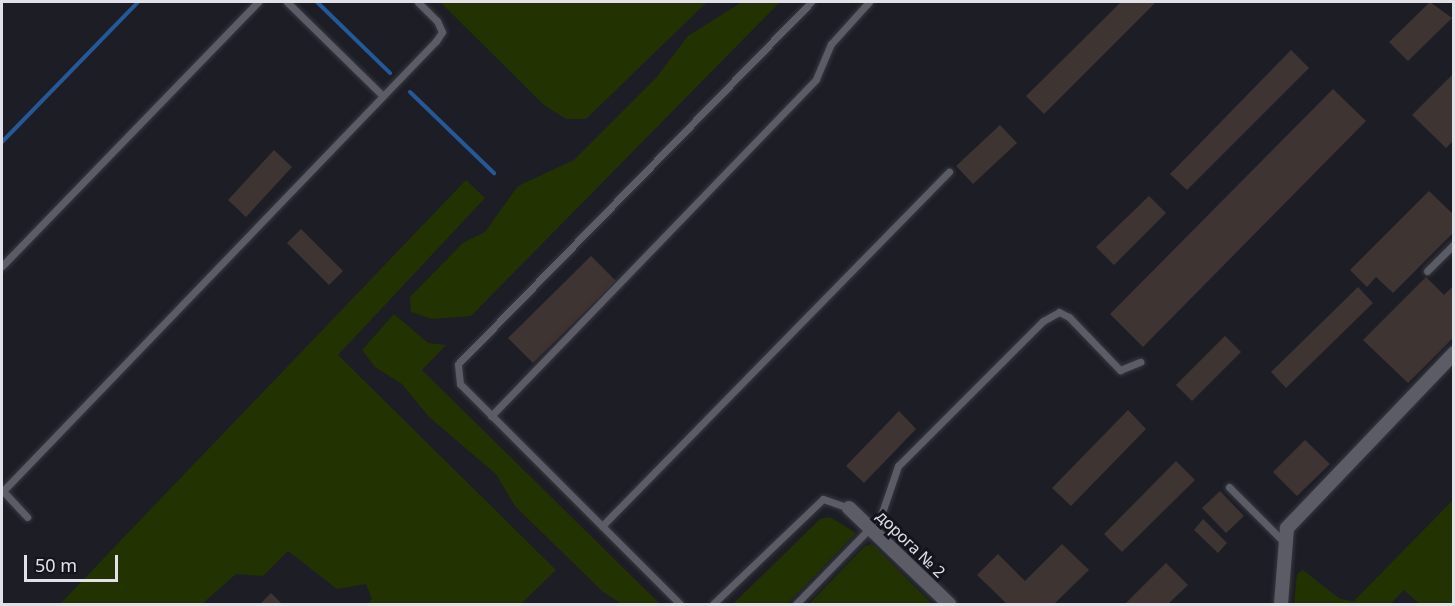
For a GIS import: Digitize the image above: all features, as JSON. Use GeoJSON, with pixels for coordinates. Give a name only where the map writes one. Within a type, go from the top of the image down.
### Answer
{"type":"FeatureCollection","features":[{"type":"Feature","properties":{"kind":"street"},"geometry":{"type":"LineString","coordinates":[[1281,604],[1284,542],[1296,516],[1454,353]]}},
{"type":"Feature","properties":{"kind":"street","name":"дорога № 2"},"geometry":{"type":"LineString","coordinates":[[849,508],[949,604]]}},
{"type":"Feature","properties":{"kind":"lane"},"geometry":{"type":"LineString","coordinates":[[2,266],[258,2]]}},
{"type":"Feature","properties":{"kind":"lane"},"geometry":{"type":"LineString","coordinates":[[286,2],[383,96]]}},
{"type":"Feature","properties":{"kind":"lane"},"geometry":{"type":"LineString","coordinates":[[27,517],[2,491],[442,32],[418,2]]}},
{"type":"Feature","properties":{"kind":"lane"},"geometry":{"type":"LineString","coordinates":[[680,604],[460,384],[458,364],[811,2]]}},
{"type":"Feature","properties":{"kind":"lane"},"geometry":{"type":"LineString","coordinates":[[491,416],[816,79],[831,44],[869,2]]}},
{"type":"Feature","properties":{"kind":"lane"},"geometry":{"type":"LineString","coordinates":[[602,526],[949,172]]}},
{"type":"Feature","properties":{"kind":"lane"},"geometry":{"type":"LineString","coordinates":[[1427,271],[1454,244]]}},
{"type":"Feature","properties":{"kind":"lane"},"geometry":{"type":"LineString","coordinates":[[796,604],[873,531],[898,466],[1043,321],[1059,312],[1069,317],[1120,370],[1140,362]]}},
{"type":"Feature","properties":{"kind":"lane"},"geometry":{"type":"LineString","coordinates":[[1229,487],[1284,542]]}},
{"type":"Feature","properties":{"kind":"lane"},"geometry":{"type":"LineString","coordinates":[[713,604],[823,499],[849,508]]}},
{"type":"Feature","properties":{"kind":"green space"},"geometry":{"type":"Polygon","coordinates":[[[440,2],[707,2],[586,119],[566,119],[544,105],[440,2]]]}},
{"type":"Feature","properties":{"kind":"green space"},"geometry":{"type":"Polygon","coordinates":[[[742,2],[780,2],[471,316],[432,319],[411,312],[410,297],[463,243],[485,232],[518,186],[574,160],[656,78],[688,36],[742,2]]]}},
{"type":"Feature","properties":{"kind":"green space"},"geometry":{"type":"Polygon","coordinates":[[[466,180],[485,198],[338,355],[556,570],[521,604],[367,604],[372,599],[366,584],[337,589],[288,551],[263,576],[236,574],[202,604],[60,604],[466,180]]]}},
{"type":"Feature","properties":{"kind":"green space"},"geometry":{"type":"Polygon","coordinates":[[[394,314],[428,343],[446,345],[422,370],[660,604],[622,604],[603,592],[515,506],[496,474],[428,416],[402,384],[375,367],[362,350],[394,314]]]}},
{"type":"Feature","properties":{"kind":"green space"},"geometry":{"type":"Polygon","coordinates":[[[1453,500],[1453,604],[1420,604],[1404,590],[1390,604],[1294,604],[1297,574],[1303,570],[1340,599],[1354,601],[1453,500]]]}},
{"type":"Feature","properties":{"kind":"green space"},"geometry":{"type":"Polygon","coordinates":[[[830,517],[856,533],[787,604],[733,604],[820,519],[830,517]]]}},
{"type":"Feature","properties":{"kind":"green space"},"geometry":{"type":"Polygon","coordinates":[[[872,544],[932,604],[809,604],[865,546],[872,544]]]}},
{"type":"Feature","properties":{"kind":"building"},"geometry":{"type":"Polygon","coordinates":[[[1121,2],[1156,2],[1044,114],[1026,96],[1121,2]]]}},
{"type":"Feature","properties":{"kind":"building"},"geometry":{"type":"Polygon","coordinates":[[[1430,2],[1452,18],[1408,61],[1389,42],[1430,2]]]}},
{"type":"Feature","properties":{"kind":"building"},"geometry":{"type":"Polygon","coordinates":[[[1291,50],[1309,68],[1187,190],[1170,174],[1291,50]]]}},
{"type":"Feature","properties":{"kind":"building"},"geometry":{"type":"Polygon","coordinates":[[[1454,73],[1454,140],[1446,148],[1412,115],[1454,73]]]}},
{"type":"Feature","properties":{"kind":"building"},"geometry":{"type":"Polygon","coordinates":[[[1333,89],[1366,121],[1143,347],[1110,314],[1333,89]]]}},
{"type":"Feature","properties":{"kind":"building"},"geometry":{"type":"Polygon","coordinates":[[[1000,125],[1017,143],[973,184],[956,166],[1000,125]]]}},
{"type":"Feature","properties":{"kind":"building"},"geometry":{"type":"Polygon","coordinates":[[[274,150],[292,167],[246,217],[228,200],[274,150]]]}},
{"type":"Feature","properties":{"kind":"building"},"geometry":{"type":"Polygon","coordinates":[[[1429,191],[1454,215],[1454,232],[1393,293],[1376,277],[1367,287],[1350,270],[1429,191]]]}},
{"type":"Feature","properties":{"kind":"building"},"geometry":{"type":"Polygon","coordinates":[[[1149,196],[1166,213],[1114,265],[1096,247],[1149,196]]]}},
{"type":"Feature","properties":{"kind":"building"},"geometry":{"type":"Polygon","coordinates":[[[301,229],[343,271],[329,285],[287,243],[301,229]]]}},
{"type":"Feature","properties":{"kind":"building"},"geometry":{"type":"Polygon","coordinates":[[[591,256],[616,281],[533,363],[508,338],[591,256]]]}},
{"type":"Feature","properties":{"kind":"building"},"geometry":{"type":"Polygon","coordinates":[[[1426,277],[1444,295],[1454,285],[1454,337],[1408,383],[1363,340],[1426,277]]]}},
{"type":"Feature","properties":{"kind":"building"},"geometry":{"type":"Polygon","coordinates":[[[1358,287],[1373,303],[1286,388],[1271,372],[1358,287]]]}},
{"type":"Feature","properties":{"kind":"building"},"geometry":{"type":"Polygon","coordinates":[[[1225,336],[1241,352],[1192,401],[1176,385],[1225,336]]]}},
{"type":"Feature","properties":{"kind":"building"},"geometry":{"type":"Polygon","coordinates":[[[1128,410],[1146,429],[1071,506],[1052,488],[1128,410]]]}},
{"type":"Feature","properties":{"kind":"building"},"geometry":{"type":"Polygon","coordinates":[[[899,411],[916,429],[864,483],[846,466],[899,411]]]}},
{"type":"Feature","properties":{"kind":"building"},"geometry":{"type":"Polygon","coordinates":[[[1305,440],[1330,464],[1297,496],[1273,472],[1305,440]]]}},
{"type":"Feature","properties":{"kind":"building"},"geometry":{"type":"Polygon","coordinates":[[[1176,461],[1195,480],[1122,552],[1104,534],[1176,461]]]}},
{"type":"Feature","properties":{"kind":"building"},"geometry":{"type":"Polygon","coordinates":[[[1220,491],[1244,516],[1226,533],[1202,508],[1220,491]]]}},
{"type":"Feature","properties":{"kind":"building"},"geometry":{"type":"Polygon","coordinates":[[[1203,519],[1227,543],[1218,553],[1194,530],[1203,519]]]}},
{"type":"Feature","properties":{"kind":"building"},"geometry":{"type":"Polygon","coordinates":[[[1062,544],[1089,570],[1054,604],[1007,604],[977,575],[998,554],[1025,581],[1062,544]]]}},
{"type":"Feature","properties":{"kind":"building"},"geometry":{"type":"Polygon","coordinates":[[[1166,563],[1188,585],[1168,604],[1125,604],[1166,563]]]}},
{"type":"Feature","properties":{"kind":"building"},"geometry":{"type":"Polygon","coordinates":[[[271,593],[282,604],[260,604],[271,593]]]}},
{"type":"Feature","properties":{"kind":"waterway"},"geometry":{"type":"LineString","coordinates":[[2,142],[138,2]]}},
{"type":"Feature","properties":{"kind":"waterway"},"geometry":{"type":"LineString","coordinates":[[317,2],[390,73]]}},
{"type":"Feature","properties":{"kind":"waterway"},"geometry":{"type":"LineString","coordinates":[[410,92],[494,173]]}}]}
